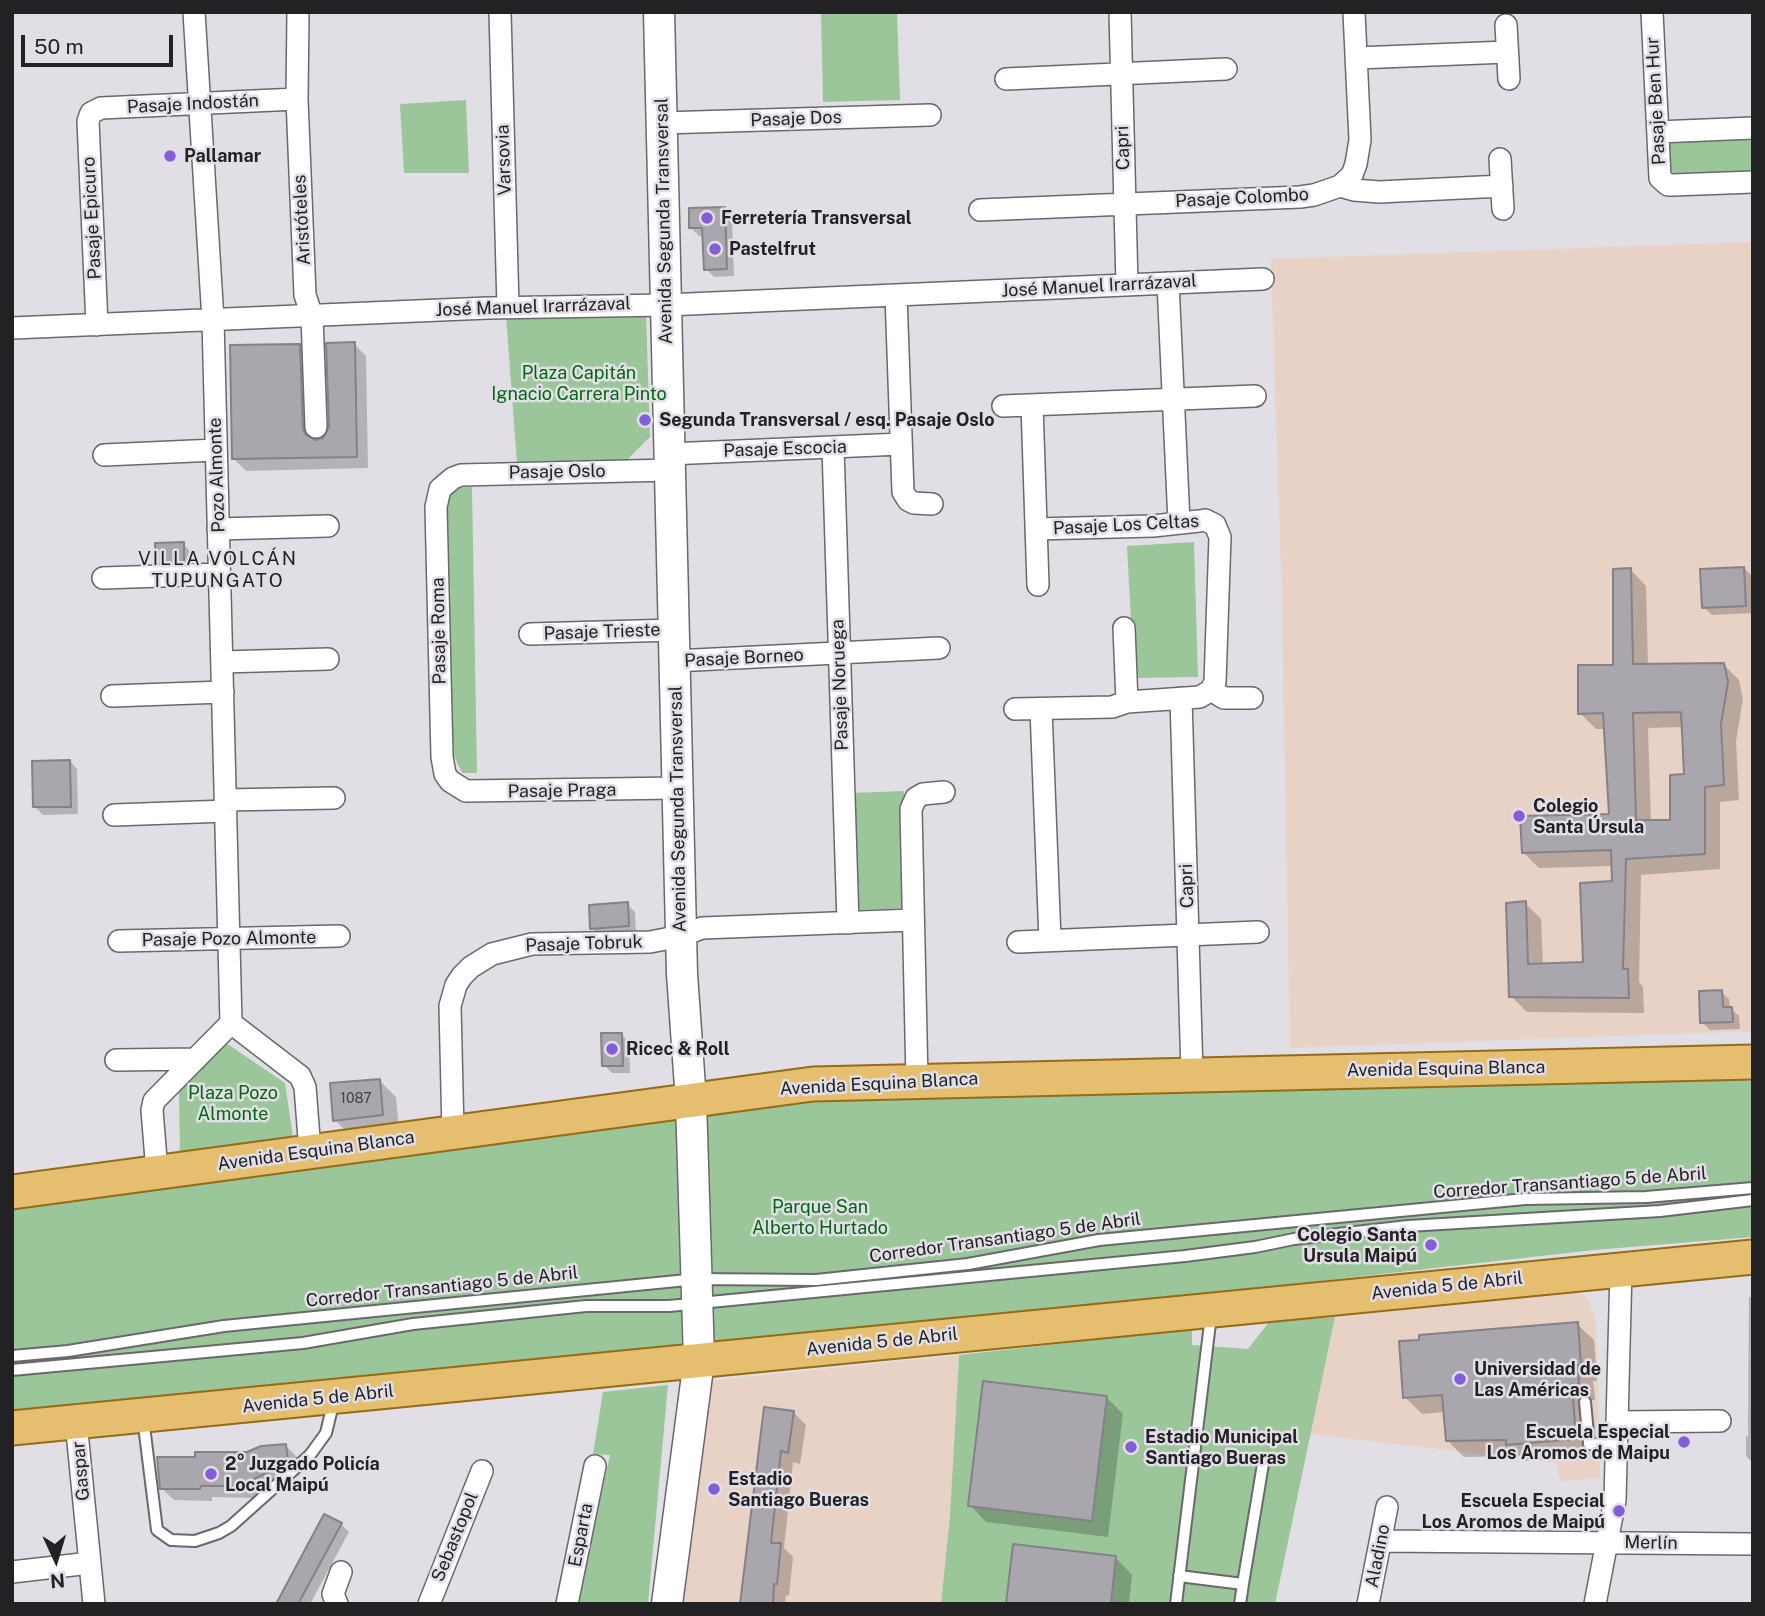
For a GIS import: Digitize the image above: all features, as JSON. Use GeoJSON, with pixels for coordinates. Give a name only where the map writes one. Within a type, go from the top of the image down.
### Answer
{"type":"FeatureCollection","features":[{"type":"Feature","properties":{"kind":"main road","name":"Avenida Segunda Transversal"},"geometry":{"type":"LineString","coordinates":[[659,12],[681,936],[691,1101],[699,1360],[667,1604]]}},
{"type":"Feature","properties":{"kind":"main road","name":"Avenida Esquina Blanca"},"geometry":{"type":"LineString","coordinates":[[12,1192],[813,1084],[1753,1062]]}},
{"type":"Feature","properties":{"kind":"main road","name":"Avenida 5 de Abril"},"geometry":{"type":"LineString","coordinates":[[12,1428],[1753,1256]]}},
{"type":"Feature","properties":{"kind":"street","name":"Pozo Almonte"},"geometry":{"type":"LineString","coordinates":[[194,12],[213,320],[231,1023]]}},
{"type":"Feature","properties":{"kind":"street","name":"Aristóteles"},"geometry":{"type":"LineString","coordinates":[[298,12],[297,99],[305,295],[312,316],[316,426]]}},
{"type":"Feature","properties":{"kind":"street","name":"Varsovia"},"geometry":{"type":"LineString","coordinates":[[500,12],[508,307]]}},
{"type":"Feature","properties":{"kind":"street","name":"Capri"},"geometry":{"type":"LineString","coordinates":[[1119,12],[1127,285]]}},
{"type":"Feature","properties":{"kind":"street"},"geometry":{"type":"LineString","coordinates":[[1340,186],[1352,175],[1359,152],[1361,124],[1354,12]]}},
{"type":"Feature","properties":{"kind":"street","name":"Pasaje Ben Hur"},"geometry":{"type":"LineString","coordinates":[[1652,12],[1660,178],[1668,185],[1753,182]]}},
{"type":"Feature","properties":{"kind":"street"},"geometry":{"type":"LineString","coordinates":[[1506,25],[1509,79]]}},
{"type":"Feature","properties":{"kind":"street"},"geometry":{"type":"LineString","coordinates":[[1357,58],[1507,52]]}},
{"type":"Feature","properties":{"kind":"street"},"geometry":{"type":"LineString","coordinates":[[1006,79],[1226,69]]}},
{"type":"Feature","properties":{"kind":"street","name":"Pasaje Indostán"},"geometry":{"type":"LineString","coordinates":[[91,113],[101,108],[297,99]]}},
{"type":"Feature","properties":{"kind":"street","name":"Pasaje Epicuro"},"geometry":{"type":"LineString","coordinates":[[91,113],[88,121],[97,325]]}},
{"type":"Feature","properties":{"kind":"street","name":"Pasaje Dos"},"geometry":{"type":"LineString","coordinates":[[662,123],[930,115]]}},
{"type":"Feature","properties":{"kind":"street"},"geometry":{"type":"LineString","coordinates":[[1658,132],[1753,128]]}},
{"type":"Feature","properties":{"kind":"street"},"geometry":{"type":"LineString","coordinates":[[1500,159],[1503,209]]}},
{"type":"Feature","properties":{"kind":"street","name":"Pasaje Colombo"},"geometry":{"type":"LineString","coordinates":[[980,209],[1300,197],[1340,186],[1378,192],[1502,186]]}},
{"type":"Feature","properties":{"kind":"street","name":"José Manuel Irarrázaval"},"geometry":{"type":"LineString","coordinates":[[12,328],[508,307],[666,305],[1263,279]]}},
{"type":"Feature","properties":{"kind":"street"},"geometry":{"type":"LineString","coordinates":[[1168,283],[1179,522]]}},
{"type":"Feature","properties":{"kind":"street"},"geometry":{"type":"LineString","coordinates":[[896,295],[902,487],[905,496],[914,503],[933,504]]}},
{"type":"Feature","properties":{"kind":"street"},"geometry":{"type":"LineString","coordinates":[[1003,406],[1255,396]]}},
{"type":"Feature","properties":{"kind":"street","name":"Pasaje Los Celtas"},"geometry":{"type":"LineString","coordinates":[[1032,405],[1038,585]]}},
{"type":"Feature","properties":{"kind":"street","name":"Pasaje Escocia"},"geometry":{"type":"LineString","coordinates":[[670,462],[833,447],[901,444]]}},
{"type":"Feature","properties":{"kind":"street","name":"Pasaje Noruega"},"geometry":{"type":"LineString","coordinates":[[833,447],[848,923]]}},
{"type":"Feature","properties":{"kind":"street"},"geometry":{"type":"LineString","coordinates":[[103,455],[216,450]]}},
{"type":"Feature","properties":{"kind":"street","name":"Pasaje Oslo"},"geometry":{"type":"LineString","coordinates":[[446,483],[453,478],[470,475],[670,462]]}},
{"type":"Feature","properties":{"kind":"street","name":"Pasaje Roma"},"geometry":{"type":"LineString","coordinates":[[446,483],[440,489],[436,507],[442,757],[445,774],[450,781]]}},
{"type":"Feature","properties":{"kind":"street","name":"Pasaje Los Celtas"},"geometry":{"type":"LineString","coordinates":[[1037,529],[1210,522],[1219,531],[1220,537],[1215,682],[1211,690]]}},
{"type":"Feature","properties":{"kind":"street"},"geometry":{"type":"LineString","coordinates":[[218,529],[328,526]]}},
{"type":"Feature","properties":{"kind":"street"},"geometry":{"type":"LineString","coordinates":[[103,578],[219,574]]}},
{"type":"Feature","properties":{"kind":"street"},"geometry":{"type":"LineString","coordinates":[[1124,628],[1127,702]]}},
{"type":"Feature","properties":{"kind":"street","name":"Pasaje Trieste"},"geometry":{"type":"LineString","coordinates":[[530,634],[674,630]]}},
{"type":"Feature","properties":{"kind":"street","name":"Pasaje Borneo"},"geometry":{"type":"LineString","coordinates":[[674,661],[939,648]]}},
{"type":"Feature","properties":{"kind":"street"},"geometry":{"type":"LineString","coordinates":[[222,662],[328,659]]}},
{"type":"Feature","properties":{"kind":"street"},"geometry":{"type":"LineString","coordinates":[[1015,709],[1112,707],[1127,702],[1204,696],[1211,690],[1224,698],[1252,698]]}},
{"type":"Feature","properties":{"kind":"street"},"geometry":{"type":"LineString","coordinates":[[112,696],[223,692]]}},
{"type":"Feature","properties":{"kind":"street","name":"Capri"},"geometry":{"type":"LineString","coordinates":[[1181,698],[1192,1074]]}},
{"type":"Feature","properties":{"kind":"street"},"geometry":{"type":"LineString","coordinates":[[1041,709],[1050,940]]}},
{"type":"Feature","properties":{"kind":"street","name":"Pasaje Praga"},"geometry":{"type":"LineString","coordinates":[[450,781],[466,791],[476,792],[677,788]]}},
{"type":"Feature","properties":{"kind":"street"},"geometry":{"type":"LineString","coordinates":[[917,1080],[911,809],[916,798],[923,794],[944,792]]}},
{"type":"Feature","properties":{"kind":"street"},"geometry":{"type":"LineString","coordinates":[[114,815],[334,798]]}},
{"type":"Feature","properties":{"kind":"street","name":"Pasaje Tobruk"},"geometry":{"type":"LineString","coordinates":[[453,1132],[450,1006],[456,985],[471,967],[492,954],[532,944],[650,942],[681,936],[702,928],[913,920]]}},
{"type":"Feature","properties":{"kind":"street"},"geometry":{"type":"LineString","coordinates":[[1018,942],[1258,932]]}},
{"type":"Feature","properties":{"kind":"street","name":"Pasaje Pozo Almonte"},"geometry":{"type":"LineString","coordinates":[[119,941],[339,936]]}},
{"type":"Feature","properties":{"kind":"street"},"geometry":{"type":"LineString","coordinates":[[157,1172],[153,1105],[231,1023],[300,1076],[305,1087],[310,1151]]}},
{"type":"Feature","properties":{"kind":"street"},"geometry":{"type":"LineString","coordinates":[[116,1060],[196,1059]]}},
{"type":"Feature","properties":{"kind":"street"},"geometry":{"type":"LineString","coordinates":[[1595,1604],[1615,1500],[1620,1269]]}},
{"type":"Feature","properties":{"kind":"street"},"geometry":{"type":"LineString","coordinates":[[1617,1422],[1720,1421]]}},
{"type":"Feature","properties":{"kind":"street","name":"Gaspar"},"geometry":{"type":"LineString","coordinates":[[76,1422],[94,1604]]}},
{"type":"Feature","properties":{"kind":"street","name":"Esparta"},"geometry":{"type":"LineString","coordinates":[[567,1604],[595,1466]]}},
{"type":"Feature","properties":{"kind":"street","name":"Sebastopol"},"geometry":{"type":"LineString","coordinates":[[429,1604],[482,1471]]}},
{"type":"Feature","properties":{"kind":"street","name":"Aladino"},"geometry":{"type":"LineString","coordinates":[[1368,1604],[1387,1507]]}},
{"type":"Feature","properties":{"kind":"street","name":"Merlín"},"geometry":{"type":"LineString","coordinates":[[1381,1541],[1753,1544]]}},
{"type":"Feature","properties":{"kind":"street"},"geometry":{"type":"LineString","coordinates":[[12,1572],[90,1563]]}},
{"type":"Feature","properties":{"kind":"street"},"geometry":{"type":"LineString","coordinates":[[337,1604],[333,1594],[341,1572]]}},
{"type":"Feature","properties":{"kind":"lane","name":"Corredor Transantiago 5 de Abril"},"geometry":{"type":"LineString","coordinates":[[12,1370],[303,1343],[413,1324],[573,1308],[604,1305],[650,1307],[697,1291],[968,1264],[1113,1239],[1525,1199],[1646,1197],[1753,1188]]}},
{"type":"Feature","properties":{"kind":"lane","name":"Corredor Transantiago 5 de Abril"},"geometry":{"type":"LineString","coordinates":[[12,1356],[68,1351],[224,1326],[1206,1254],[1306,1238],[1408,1226],[1660,1211],[1753,1200]]}},
{"type":"Feature","properties":{"kind":"lane"},"geometry":{"type":"LineString","coordinates":[[1176,1604],[1212,1309]]}},
{"type":"Feature","properties":{"kind":"lane"},"geometry":{"type":"LineString","coordinates":[[142,1416],[157,1530],[171,1540],[195,1541],[231,1527],[310,1455],[326,1433],[334,1397]]}},
{"type":"Feature","properties":{"kind":"lane"},"geometry":{"type":"LineString","coordinates":[[1585,1402],[1589,1444],[1616,1446]]}},
{"type":"Feature","properties":{"kind":"lane"},"geometry":{"type":"LineString","coordinates":[[1240,1604],[1264,1464]]}},
{"type":"Feature","properties":{"kind":"lane"},"geometry":{"type":"LineString","coordinates":[[1179,1576],[1243,1584]]}},
{"type":"Feature","properties":{"kind":"shaded area","name":"Colegio Santa Úrsula"},"geometry":{"type":"Polygon","coordinates":[[[1753,242],[1753,1031],[1290,1048],[1282,601],[1271,259],[1753,242]]]}},
{"type":"Feature","properties":{"kind":"shaded area","name":"Universidad de Las Américas"},"geometry":{"type":"Polygon","coordinates":[[[1579,1292],[1589,1300],[1596,1324],[1600,1478],[1560,1481],[1557,1463],[1310,1434],[1335,1317],[1579,1292]]]}},
{"type":"Feature","properties":{"kind":"shaded area"},"geometry":{"type":"Polygon","coordinates":[[[959,1355],[950,1516],[941,1604],[684,1604],[709,1381],[959,1355]]]}},
{"type":"Feature","properties":{"kind":"green space"},"geometry":{"type":"Polygon","coordinates":[[[821,12],[897,12],[900,100],[823,102],[821,12]]]}},
{"type":"Feature","properties":{"kind":"green space"},"geometry":{"type":"Polygon","coordinates":[[[466,100],[469,173],[404,173],[400,104],[466,100]]]}},
{"type":"Feature","properties":{"kind":"green space"},"geometry":{"type":"Polygon","coordinates":[[[1753,133],[1753,178],[1665,177],[1664,141],[1753,133]]]}},
{"type":"Feature","properties":{"kind":"green space","name":"Plaza Capitán Ignacio Carrera Pinto"},"geometry":{"type":"Polygon","coordinates":[[[646,312],[650,437],[626,461],[517,463],[506,316],[646,312]]]}},
{"type":"Feature","properties":{"kind":"green space"},"geometry":{"type":"Polygon","coordinates":[[[472,487],[477,773],[462,773],[453,754],[445,505],[455,488],[472,487]]]}},
{"type":"Feature","properties":{"kind":"green space"},"geometry":{"type":"Polygon","coordinates":[[[1194,542],[1198,677],[1134,678],[1127,546],[1194,542]]]}},
{"type":"Feature","properties":{"kind":"green space"},"geometry":{"type":"Polygon","coordinates":[[[904,791],[907,908],[855,910],[851,793],[904,791]]]}},
{"type":"Feature","properties":{"kind":"green space","name":"Plaza Pozo Almonte"},"geometry":{"type":"Polygon","coordinates":[[[226,1043],[285,1083],[294,1144],[180,1158],[179,1091],[226,1043]]]}},
{"type":"Feature","properties":{"kind":"green space","name":"Parque San Alberto Hurtado"},"geometry":{"type":"Polygon","coordinates":[[[1753,1074],[1753,1237],[1594,1250],[693,1352],[12,1420],[12,1205],[818,1098],[1753,1074]]]}},
{"type":"Feature","properties":{"kind":"green space","name":"Estadio Municipal Santiago Bueras"},"geometry":{"type":"Polygon","coordinates":[[[1335,1317],[1275,1604],[941,1604],[950,1516],[959,1355],[1192,1329],[1192,1345],[1248,1349],[1269,1322],[1335,1317]]]}},
{"type":"Feature","properties":{"kind":"green space"},"geometry":{"type":"Polygon","coordinates":[[[668,1385],[648,1604],[577,1604],[610,1455],[593,1454],[603,1392],[668,1385]]]}},
{"type":"Feature","properties":{"kind":"building"},"geometry":{"type":"Polygon","coordinates":[[[725,207],[727,269],[704,270],[702,228],[689,228],[689,208],[725,207]]]}},
{"type":"Feature","properties":{"kind":"building"},"geometry":{"type":"Polygon","coordinates":[[[355,342],[357,457],[232,459],[230,345],[300,344],[303,428],[305,434],[316,440],[323,438],[329,427],[326,343],[355,342]]]}},
{"type":"Feature","properties":{"kind":"building"},"geometry":{"type":"Polygon","coordinates":[[[184,542],[184,562],[156,563],[155,543],[184,542]]]}},
{"type":"Feature","properties":{"kind":"building"},"geometry":{"type":"Polygon","coordinates":[[[1744,567],[1746,606],[1702,608],[1700,569],[1744,567]]]}},
{"type":"Feature","properties":{"kind":"building"},"geometry":{"type":"Polygon","coordinates":[[[1631,568],[1633,664],[1724,663],[1728,682],[1721,724],[1724,785],[1705,787],[1705,854],[1626,859],[1623,969],[1628,969],[1629,998],[1509,997],[1506,903],[1526,901],[1528,964],[1583,962],[1580,883],[1612,881],[1611,850],[1522,853],[1520,816],[1609,814],[1603,713],[1578,714],[1578,665],[1613,665],[1613,569],[1631,568]],[[1681,712],[1633,713],[1636,820],[1670,820],[1670,775],[1684,774],[1681,712]]]}},
{"type":"Feature","properties":{"kind":"building"},"geometry":{"type":"Polygon","coordinates":[[[70,760],[71,807],[33,807],[32,761],[70,760]]]}},
{"type":"Feature","properties":{"kind":"building"},"geometry":{"type":"Polygon","coordinates":[[[628,902],[629,926],[590,929],[589,905],[628,902]]]}},
{"type":"Feature","properties":{"kind":"building"},"geometry":{"type":"Polygon","coordinates":[[[1722,990],[1723,1007],[1732,1007],[1733,1022],[1700,1023],[1699,991],[1722,990]]]}},
{"type":"Feature","properties":{"kind":"building","name":"Ricec & Roll"},"geometry":{"type":"Polygon","coordinates":[[[601,1033],[622,1033],[623,1066],[602,1066],[601,1033]]]}},
{"type":"Feature","properties":{"kind":"building"},"geometry":{"type":"Polygon","coordinates":[[[380,1079],[383,1115],[333,1121],[330,1083],[380,1079]]]}},
{"type":"Feature","properties":{"kind":"building"},"geometry":{"type":"Polygon","coordinates":[[[1578,1322],[1581,1365],[1578,1365],[1579,1384],[1572,1384],[1576,1439],[1506,1445],[1506,1440],[1446,1441],[1442,1395],[1403,1398],[1399,1341],[1419,1340],[1419,1335],[1578,1322]]]}},
{"type":"Feature","properties":{"kind":"building"},"geometry":{"type":"Polygon","coordinates":[[[983,1381],[1107,1396],[1092,1521],[968,1506],[983,1381]]]}},
{"type":"Feature","properties":{"kind":"building"},"geometry":{"type":"Polygon","coordinates":[[[764,1407],[794,1411],[788,1453],[781,1451],[771,1543],[781,1543],[777,1584],[774,1584],[773,1604],[740,1604],[764,1407]]]}},
{"type":"Feature","properties":{"kind":"building","name":"2° Juzgado Policía Local Maipú"},"geometry":{"type":"Polygon","coordinates":[[[286,1444],[288,1463],[239,1486],[160,1489],[157,1457],[195,1457],[195,1452],[247,1452],[261,1446],[286,1444]]]}},
{"type":"Feature","properties":{"kind":"building"},"geometry":{"type":"Polygon","coordinates":[[[324,1514],[342,1523],[298,1604],[276,1604],[324,1514]]]}},
{"type":"Feature","properties":{"kind":"building"},"geometry":{"type":"Polygon","coordinates":[[[1013,1544],[1116,1556],[1111,1604],[1006,1604],[1013,1544]]]}},
{"type":"Feature","properties":{"kind":"place","name":"Pallamar"},"geometry":{"type":"Point","coordinates":[170,156]}},
{"type":"Feature","properties":{"kind":"place","name":"Ferretería Transversal"},"geometry":{"type":"Point","coordinates":[707,218]}},
{"type":"Feature","properties":{"kind":"place","name":"Pastelfrut"},"geometry":{"type":"Point","coordinates":[715,249]}},
{"type":"Feature","properties":{"kind":"place","name":"Segunda Transversal / esq. Pasaje Oslo"},"geometry":{"type":"Point","coordinates":[645,420]}},
{"type":"Feature","properties":{"kind":"place","name":"Colegio Santa Úrsula"},"geometry":{"type":"Point","coordinates":[1519,816]}},
{"type":"Feature","properties":{"kind":"place","name":"Ricec & Roll"},"geometry":{"type":"Point","coordinates":[612,1049]}},
{"type":"Feature","properties":{"kind":"place","name":"Colegio Santa Ursula Maipú"},"geometry":{"type":"Point","coordinates":[1431,1245]}},
{"type":"Feature","properties":{"kind":"place","name":"Universidad de Las Américas"},"geometry":{"type":"Point","coordinates":[1460,1379]}},
{"type":"Feature","properties":{"kind":"place","name":"Escuela Especial Los Aromos de Maipu"},"geometry":{"type":"Point","coordinates":[1684,1442]}},
{"type":"Feature","properties":{"kind":"place","name":"Estadio Municipal Santiago Bueras"},"geometry":{"type":"Point","coordinates":[1131,1447]}},
{"type":"Feature","properties":{"kind":"place","name":"2° Juzgado Policía Local Maipú"},"geometry":{"type":"Point","coordinates":[211,1474]}},
{"type":"Feature","properties":{"kind":"place","name":"Estadio Santiago Bueras"},"geometry":{"type":"Point","coordinates":[714,1489]}},
{"type":"Feature","properties":{"kind":"place","name":"Escuela Especial Los Aromos de Maipú"},"geometry":{"type":"Point","coordinates":[1619,1511]}},
{"type":"Feature","properties":{"kind":"district","name":"VILLA VOLCÁN TUPUNGATO"},"geometry":{"type":"Point","coordinates":[218,570]}}]}
